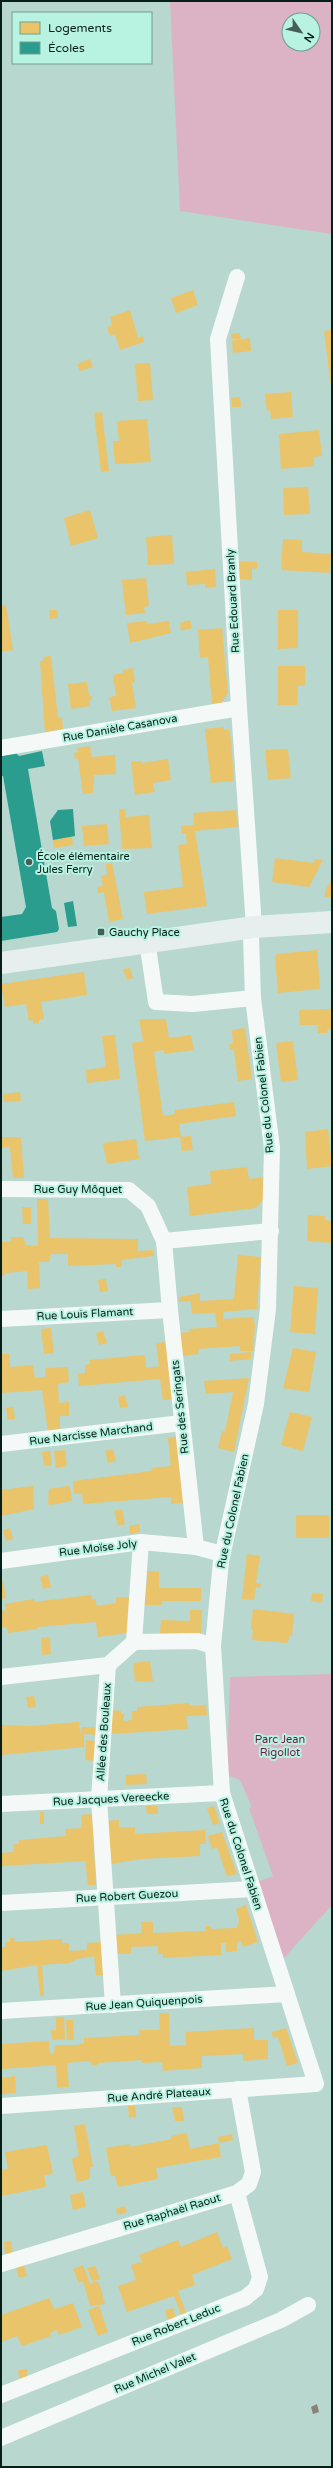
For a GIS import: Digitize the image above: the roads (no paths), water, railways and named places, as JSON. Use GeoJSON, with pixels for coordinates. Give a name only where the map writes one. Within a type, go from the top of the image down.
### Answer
{"type":"FeatureCollection","features":[{"type":"Feature","properties":{"kind":"main road"},"geometry":{"type":"LineString","coordinates":[[1,963],[146,941],[254,927],[332,922]]}},
{"type":"Feature","properties":{"kind":"street","name":"Rue Edouard Branly"},"geometry":{"type":"LineString","coordinates":[[237,277],[218,339],[239,708],[254,927]]}},
{"type":"Feature","properties":{"kind":"street","name":"Rue Danièle Casanova"},"geometry":{"type":"LineString","coordinates":[[1,748],[239,708]]}},
{"type":"Feature","properties":{"kind":"street","name":"Rue du Colonel Fabien"},"geometry":{"type":"LineString","coordinates":[[254,927],[251,937],[253,998],[272,1148],[268,1309],[256,1404],[222,1554],[213,1646],[222,1793],[316,2084]]}},
{"type":"Feature","properties":{"kind":"street"},"geometry":{"type":"LineString","coordinates":[[146,941],[156,1002],[193,1004],[253,998]]}},
{"type":"Feature","properties":{"kind":"street","name":"Rue Guy Môquet"},"geometry":{"type":"LineString","coordinates":[[1,1189],[129,1190],[148,1206],[164,1241]]}},
{"type":"Feature","properties":{"kind":"street"},"geometry":{"type":"LineString","coordinates":[[164,1241],[271,1231]]}},
{"type":"Feature","properties":{"kind":"street","name":"Rue des Seringats"},"geometry":{"type":"LineString","coordinates":[[164,1241],[170,1310],[196,1547]]}},
{"type":"Feature","properties":{"kind":"street","name":"Rue Louis Flamant"},"geometry":{"type":"LineString","coordinates":[[1,1319],[170,1310]]}},
{"type":"Feature","properties":{"kind":"street","name":"Rue Narcisse Marchand"},"geometry":{"type":"LineString","coordinates":[[1,1444],[182,1424]]}},
{"type":"Feature","properties":{"kind":"street"},"geometry":{"type":"LineString","coordinates":[[134,1642],[141,1542]]}},
{"type":"Feature","properties":{"kind":"street","name":"Rue Moïse Joly"},"geometry":{"type":"LineString","coordinates":[[1,1560],[141,1542],[196,1547]]}},
{"type":"Feature","properties":{"kind":"street"},"geometry":{"type":"LineString","coordinates":[[196,1547],[222,1554]]}},
{"type":"Feature","properties":{"kind":"street"},"geometry":{"type":"LineString","coordinates":[[1,1677],[108,1665],[134,1642],[197,1642],[213,1646]]}},
{"type":"Feature","properties":{"kind":"street","name":"Allée des Bouleaux"},"geometry":{"type":"LineString","coordinates":[[108,1665],[99,1799],[113,2004]]}},
{"type":"Feature","properties":{"kind":"street","name":"Rue Jacques Vereecke"},"geometry":{"type":"LineString","coordinates":[[1,1804],[222,1793]]}},
{"type":"Feature","properties":{"kind":"street","name":"Rue Robert Guezou"},"geometry":{"type":"LineString","coordinates":[[1,1903],[253,1889]]}},
{"type":"Feature","properties":{"kind":"street","name":"Rue Jean Quiquenpois"},"geometry":{"type":"LineString","coordinates":[[1,2011],[287,1994]]}},
{"type":"Feature","properties":{"kind":"street","name":"Rue André Plateaux"},"geometry":{"type":"LineString","coordinates":[[1,2106],[316,2084]]}},
{"type":"Feature","properties":{"kind":"street","name":"Rue Raphaël Raout"},"geometry":{"type":"LineString","coordinates":[[1,2264],[237,2193],[250,2184],[253,2172],[238,2089]]}},
{"type":"Feature","properties":{"kind":"street","name":"Rue Robert Leduc"},"geometry":{"type":"LineString","coordinates":[[1,2395],[245,2298],[256,2289],[260,2277],[237,2193]]}},
{"type":"Feature","properties":{"kind":"street","name":"Rue Michel Valet"},"geometry":{"type":"LineString","coordinates":[[1,2438],[281,2320],[308,2305]]}},
{"type":"Feature","properties":{"kind":"place","name":"École élémentaire Jules Ferry"},"geometry":{"type":"Point","coordinates":[29,862]}},
{"type":"Feature","properties":{"kind":"place","name":"Gauchy Place"},"geometry":{"type":"Point","coordinates":[101,932]}},
{"type":"Feature","properties":{"kind":"park label","name":"Parc Jean Rigollot"},"geometry":{"type":"Point","coordinates":[280,1745]}}]}
